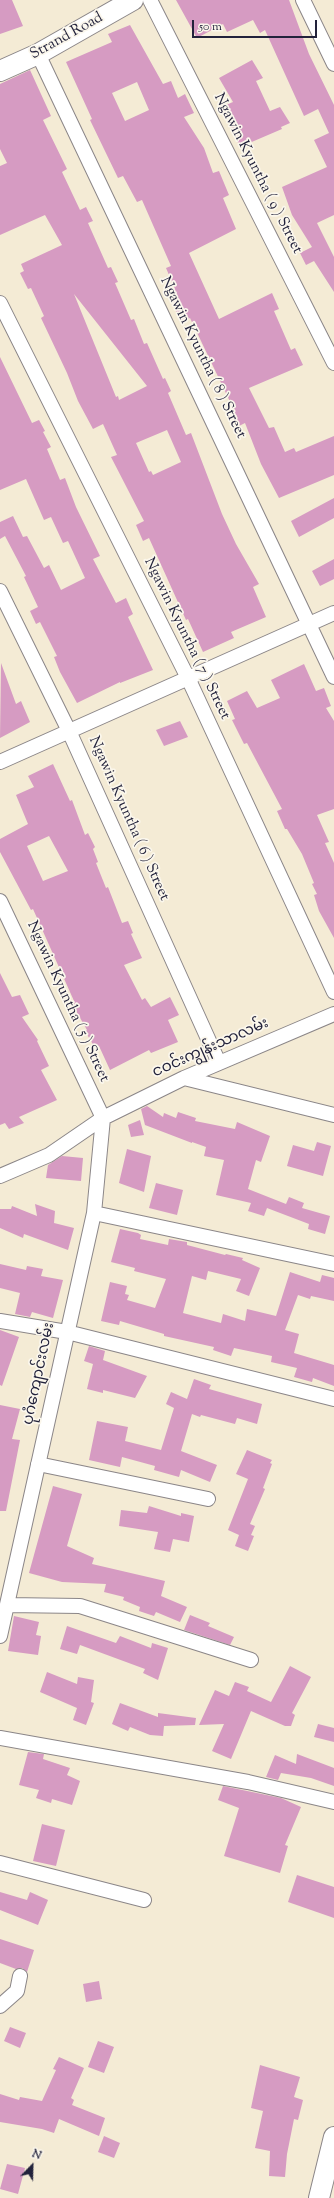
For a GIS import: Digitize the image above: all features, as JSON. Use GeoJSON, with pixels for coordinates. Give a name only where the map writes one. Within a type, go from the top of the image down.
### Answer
{"type":"FeatureCollection","features":[{"type":"Feature","properties":{"kind":"main road","name":"Strand Road"},"geometry":{"type":"LineString","coordinates":[[0,71],[38,54],[133,0]]}},
{"type":"Feature","properties":{"kind":"main road"},"geometry":{"type":"LineString","coordinates":[[319,2198],[334,2136]]}},
{"type":"Feature","properties":{"kind":"street","name":"Ngawin Kyuntha ( 9 ) Street"},"geometry":{"type":"LineString","coordinates":[[150,0],[334,363]]}},
{"type":"Feature","properties":{"kind":"street"},"geometry":{"type":"LineString","coordinates":[[304,0],[334,64]]}},
{"type":"Feature","properties":{"kind":"street","name":"Ngawin Kyuntha ( 8 ) Street"},"geometry":{"type":"LineString","coordinates":[[38,54],[310,623],[334,677]]}},
{"type":"Feature","properties":{"kind":"street","name":"Ngawin Kyuntha ( 7 ) Street"},"geometry":{"type":"LineString","coordinates":[[0,303],[188,678],[334,992]]}},
{"type":"Feature","properties":{"kind":"street","name":"Ngawin Kyuntha ( 6 ) Street"},"geometry":{"type":"LineString","coordinates":[[0,592],[69,731],[219,1063]]}},
{"type":"Feature","properties":{"kind":"street"},"geometry":{"type":"LineString","coordinates":[[0,762],[334,613]]}},
{"type":"Feature","properties":{"kind":"street","name":"Ngawin Kyuntha ( 5 ) Street"},"geometry":{"type":"LineString","coordinates":[[0,901],[103,1118]]}},
{"type":"Feature","properties":{"kind":"street","name":"ငဝင်းကျွန်းသာလမ်း"},"geometry":{"type":"LineString","coordinates":[[0,1176],[49,1155],[103,1118],[184,1078],[334,1014]]}},
{"type":"Feature","properties":{"kind":"street"},"geometry":{"type":"LineString","coordinates":[[184,1078],[334,1115]]}},
{"type":"Feature","properties":{"kind":"street","name":"ပုဂံကျောင်းလမ်း"},"geometry":{"type":"LineString","coordinates":[[0,1636],[94,1213],[103,1118]]}},
{"type":"Feature","properties":{"kind":"street"},"geometry":{"type":"LineString","coordinates":[[94,1213],[334,1264]]}},
{"type":"Feature","properties":{"kind":"street"},"geometry":{"type":"LineString","coordinates":[[0,1322],[67,1332],[334,1399]]}},
{"type":"Feature","properties":{"kind":"street"},"geometry":{"type":"LineString","coordinates":[[38,1464],[208,1499]]}},
{"type":"Feature","properties":{"kind":"street"},"geometry":{"type":"LineString","coordinates":[[7,1605],[80,1606],[250,1660]]}},
{"type":"Feature","properties":{"kind":"street"},"geometry":{"type":"LineString","coordinates":[[0,1738],[248,1782],[334,1802]]}},
{"type":"Feature","properties":{"kind":"street"},"geometry":{"type":"LineString","coordinates":[[0,1863],[144,1900]]}},
{"type":"Feature","properties":{"kind":"street"},"geometry":{"type":"LineString","coordinates":[[0,2006],[17,1991],[20,1976]]}},
{"type":"Feature","properties":{"kind":"building"},"geometry":{"type":"Polygon","coordinates":[[[0,0],[12,0],[23,26],[0,34],[0,0]]]}},
{"type":"Feature","properties":{"kind":"building"},"geometry":{"type":"Polygon","coordinates":[[[176,0],[289,0],[309,54],[334,105],[334,215],[317,223],[334,257],[334,292],[314,261],[306,265],[300,253],[312,247],[292,215],[282,187],[327,167],[314,140],[329,133],[318,109],[304,116],[265,30],[260,33],[253,20],[227,32],[223,24],[197,38],[176,0]]]}},
{"type":"Feature","properties":{"kind":"building"},"geometry":{"type":"Polygon","coordinates":[[[130,25],[163,84],[171,81],[178,98],[185,94],[194,113],[184,117],[204,148],[213,173],[219,171],[229,195],[223,198],[236,229],[189,253],[219,319],[272,293],[279,309],[274,311],[291,350],[295,348],[303,365],[249,388],[269,428],[274,427],[285,452],[294,448],[296,452],[334,436],[334,475],[279,498],[261,464],[245,423],[239,426],[232,411],[234,410],[190,318],[181,322],[167,292],[175,289],[166,268],[171,266],[142,200],[137,202],[123,176],[118,178],[90,120],[92,119],[66,62],[112,42],[108,34],[130,25]],[[137,82],[112,93],[125,121],[149,110],[137,82]]]}},
{"type":"Feature","properties":{"kind":"building"},"geometry":{"type":"Polygon","coordinates":[[[252,60],[263,78],[256,81],[270,111],[280,107],[290,123],[281,127],[282,129],[240,147],[231,128],[236,126],[226,105],[233,102],[219,78],[252,60]]]}},
{"type":"Feature","properties":{"kind":"building"},"geometry":{"type":"Polygon","coordinates":[[[30,70],[51,116],[43,120],[67,169],[62,172],[80,210],[86,207],[93,221],[88,223],[108,268],[111,267],[118,282],[115,283],[131,320],[134,319],[144,344],[147,343],[163,379],[165,378],[171,391],[168,393],[186,435],[191,433],[222,514],[236,544],[259,584],[253,587],[266,617],[231,632],[234,638],[203,652],[188,619],[186,620],[149,538],[143,541],[136,525],[144,521],[111,457],[117,455],[103,424],[93,429],[78,401],[67,373],[41,318],[44,316],[31,288],[28,289],[20,273],[24,271],[21,264],[62,245],[45,215],[0,235],[0,166],[7,163],[0,149],[0,84],[30,70]],[[74,294],[116,397],[118,396],[119,400],[147,386],[74,294]],[[167,430],[136,443],[149,472],[151,471],[153,475],[181,462],[167,430]]]}},
{"type":"Feature","properties":{"kind":"building"},"geometry":{"type":"Polygon","coordinates":[[[0,357],[32,423],[39,420],[45,431],[43,432],[51,447],[47,449],[60,480],[65,478],[76,507],[100,556],[93,559],[116,603],[126,598],[133,614],[128,617],[153,670],[120,682],[77,703],[60,672],[54,657],[57,656],[40,622],[36,624],[30,611],[38,607],[24,577],[26,576],[5,536],[0,539],[0,522],[13,516],[23,537],[27,536],[44,568],[49,565],[61,590],[85,578],[68,541],[63,543],[51,517],[44,520],[26,479],[0,490],[0,357]]]}},
{"type":"Feature","properties":{"kind":"building"},"geometry":{"type":"Polygon","coordinates":[[[334,498],[334,518],[299,537],[291,521],[334,498]]]}},
{"type":"Feature","properties":{"kind":"building"},"geometry":{"type":"Polygon","coordinates":[[[334,559],[334,579],[320,586],[312,571],[334,559]]]}},
{"type":"Feature","properties":{"kind":"building"},"geometry":{"type":"Polygon","coordinates":[[[1,663],[16,704],[21,701],[30,722],[0,738],[1,663]]]}},
{"type":"Feature","properties":{"kind":"building"},"geometry":{"type":"Polygon","coordinates":[[[304,664],[316,691],[324,688],[331,706],[326,708],[334,721],[334,809],[317,815],[329,842],[325,843],[334,863],[334,938],[319,911],[314,895],[317,894],[312,884],[314,883],[302,854],[287,829],[285,829],[277,811],[282,809],[247,743],[244,744],[232,720],[235,719],[227,701],[247,691],[257,708],[280,698],[271,680],[304,664]]]}},
{"type":"Feature","properties":{"kind":"building"},"geometry":{"type":"Polygon","coordinates":[[[180,721],[188,737],[164,746],[156,730],[180,721]]]}},
{"type":"Feature","properties":{"kind":"building"},"geometry":{"type":"Polygon","coordinates":[[[53,764],[70,801],[72,800],[85,835],[88,833],[95,847],[93,849],[98,862],[96,863],[106,888],[108,887],[122,923],[128,921],[133,933],[131,934],[142,958],[124,965],[142,1000],[145,998],[151,1007],[170,997],[179,1015],[168,1020],[178,1042],[151,1053],[149,1050],[110,1070],[99,1046],[95,1048],[85,1031],[87,1030],[71,1002],[74,1001],[33,909],[31,910],[0,852],[0,839],[28,824],[16,795],[34,787],[28,776],[53,764]],[[49,836],[27,846],[43,881],[68,871],[49,836]]]}},
{"type":"Feature","properties":{"kind":"building"},"geometry":{"type":"Polygon","coordinates":[[[0,973],[12,997],[20,995],[29,1014],[22,1017],[38,1040],[37,1041],[49,1066],[41,1070],[57,1100],[19,1117],[24,1123],[9,1129],[5,1123],[0,1125],[0,973]]]}},
{"type":"Feature","properties":{"kind":"building"},"geometry":{"type":"Polygon","coordinates":[[[147,1106],[163,1117],[164,1113],[176,1118],[178,1112],[196,1118],[195,1121],[235,1129],[237,1122],[270,1136],[261,1162],[256,1160],[248,1189],[286,1204],[289,1197],[304,1203],[302,1208],[330,1216],[325,1234],[308,1229],[309,1224],[267,1208],[264,1216],[248,1211],[251,1203],[216,1195],[224,1160],[204,1156],[206,1147],[145,1125],[141,1109],[147,1106]]]}},
{"type":"Feature","properties":{"kind":"building"},"geometry":{"type":"Polygon","coordinates":[[[140,1120],[144,1135],[131,1137],[128,1125],[140,1120]]]}},
{"type":"Feature","properties":{"kind":"building"},"geometry":{"type":"Polygon","coordinates":[[[317,1142],[331,1146],[323,1176],[287,1166],[293,1145],[314,1151],[317,1142]]]}},
{"type":"Feature","properties":{"kind":"building"},"geometry":{"type":"Polygon","coordinates":[[[127,1149],[151,1156],[144,1192],[119,1183],[127,1149]]]}},
{"type":"Feature","properties":{"kind":"building"},"geometry":{"type":"Polygon","coordinates":[[[62,1156],[83,1158],[81,1181],[46,1178],[48,1165],[62,1156]]]}},
{"type":"Feature","properties":{"kind":"building"},"geometry":{"type":"Polygon","coordinates":[[[156,1183],[183,1190],[177,1215],[149,1208],[156,1183]]]}},
{"type":"Feature","properties":{"kind":"building"},"geometry":{"type":"Polygon","coordinates":[[[35,1204],[55,1211],[54,1223],[74,1228],[68,1250],[24,1234],[23,1238],[0,1228],[0,1209],[11,1209],[12,1206],[37,1216],[35,1204]]]}},
{"type":"Feature","properties":{"kind":"building"},"geometry":{"type":"Polygon","coordinates":[[[120,1229],[138,1233],[141,1235],[140,1239],[168,1245],[169,1239],[187,1242],[187,1245],[243,1258],[242,1260],[260,1268],[249,1296],[236,1291],[241,1279],[208,1271],[206,1280],[192,1276],[183,1313],[221,1323],[223,1314],[245,1321],[247,1309],[276,1316],[290,1272],[320,1282],[322,1275],[334,1278],[334,1301],[311,1296],[310,1299],[298,1295],[285,1330],[299,1334],[294,1353],[334,1365],[334,1386],[313,1378],[312,1382],[294,1377],[297,1368],[271,1362],[272,1356],[234,1348],[231,1356],[213,1350],[214,1347],[164,1336],[164,1334],[120,1321],[119,1325],[101,1321],[110,1282],[127,1286],[125,1294],[129,1295],[127,1300],[155,1308],[166,1279],[134,1271],[135,1268],[111,1262],[120,1229]]]}},
{"type":"Feature","properties":{"kind":"building"},"geometry":{"type":"Polygon","coordinates":[[[0,1264],[26,1270],[27,1266],[43,1269],[41,1276],[63,1280],[53,1318],[32,1312],[30,1317],[15,1314],[20,1293],[0,1288],[0,1264]]]}},
{"type":"Feature","properties":{"kind":"building"},"geometry":{"type":"Polygon","coordinates":[[[0,1330],[19,1337],[2,1386],[0,1385],[0,1330]]]}},
{"type":"Feature","properties":{"kind":"building"},"geometry":{"type":"Polygon","coordinates":[[[89,1346],[105,1351],[103,1360],[147,1376],[135,1398],[103,1390],[103,1393],[87,1389],[93,1364],[84,1361],[89,1346]]]}},
{"type":"Feature","properties":{"kind":"building"},"geometry":{"type":"Polygon","coordinates":[[[194,1379],[211,1385],[209,1389],[262,1404],[257,1424],[237,1418],[235,1424],[192,1414],[181,1451],[217,1465],[210,1482],[181,1470],[179,1477],[154,1470],[155,1466],[122,1457],[120,1467],[89,1460],[97,1421],[128,1427],[125,1441],[161,1450],[174,1408],[166,1404],[171,1392],[187,1399],[194,1379]]]}},
{"type":"Feature","properties":{"kind":"building"},"geometry":{"type":"Polygon","coordinates":[[[0,1405],[20,1409],[12,1439],[20,1440],[6,1511],[0,1511],[0,1405]]]}},
{"type":"Feature","properties":{"kind":"building"},"geometry":{"type":"Polygon","coordinates":[[[247,1450],[272,1460],[270,1463],[272,1464],[263,1488],[265,1489],[250,1524],[255,1526],[251,1535],[254,1536],[248,1551],[235,1546],[239,1535],[228,1530],[248,1479],[236,1474],[247,1450]]]}},
{"type":"Feature","properties":{"kind":"building"},"geometry":{"type":"Polygon","coordinates":[[[53,1486],[82,1494],[67,1546],[94,1558],[92,1564],[165,1581],[161,1596],[187,1607],[180,1622],[156,1612],[154,1616],[139,1611],[140,1607],[123,1600],[124,1597],[104,1592],[106,1584],[62,1582],[29,1573],[53,1486]]]}},
{"type":"Feature","properties":{"kind":"building"},"geometry":{"type":"Polygon","coordinates":[[[149,1506],[181,1516],[181,1513],[194,1516],[189,1542],[173,1539],[170,1552],[154,1549],[158,1532],[119,1526],[121,1510],[147,1513],[149,1506]]]}},
{"type":"Feature","properties":{"kind":"building"},"geometry":{"type":"Polygon","coordinates":[[[190,1615],[210,1623],[208,1626],[234,1637],[230,1645],[184,1630],[190,1615]]]}},
{"type":"Feature","properties":{"kind":"building"},"geometry":{"type":"Polygon","coordinates":[[[14,1616],[39,1622],[36,1635],[41,1636],[38,1655],[8,1651],[14,1616]]]}},
{"type":"Feature","properties":{"kind":"building"},"geometry":{"type":"Polygon","coordinates":[[[67,1626],[116,1643],[120,1636],[151,1648],[152,1643],[168,1648],[158,1680],[143,1673],[145,1669],[80,1645],[77,1654],[60,1649],[67,1626]]]}},
{"type":"Feature","properties":{"kind":"building"},"geometry":{"type":"Polygon","coordinates":[[[290,1666],[311,1677],[292,1713],[295,1715],[291,1726],[285,1726],[251,1711],[231,1759],[212,1751],[224,1724],[199,1725],[215,1690],[229,1696],[235,1682],[249,1687],[247,1691],[271,1702],[290,1666]]]}},
{"type":"Feature","properties":{"kind":"building"},"geometry":{"type":"Polygon","coordinates":[[[47,1672],[77,1684],[78,1677],[94,1680],[91,1702],[94,1703],[86,1725],[73,1720],[77,1708],[40,1692],[47,1672]]]}},
{"type":"Feature","properties":{"kind":"building"},"geometry":{"type":"Polygon","coordinates":[[[120,1703],[158,1717],[158,1713],[196,1718],[195,1725],[164,1726],[163,1736],[150,1735],[130,1727],[128,1731],[112,1724],[120,1703]]]}},
{"type":"Feature","properties":{"kind":"building"},"geometry":{"type":"Polygon","coordinates":[[[318,1724],[334,1728],[334,1742],[314,1737],[318,1724]]]}},
{"type":"Feature","properties":{"kind":"building"},"geometry":{"type":"Polygon","coordinates":[[[28,1752],[44,1754],[43,1759],[70,1768],[67,1775],[80,1781],[72,1805],[52,1799],[51,1803],[36,1798],[39,1790],[19,1785],[28,1752]]]}},
{"type":"Feature","properties":{"kind":"building"},"geometry":{"type":"Polygon","coordinates":[[[297,1754],[334,1768],[334,1786],[311,1778],[281,1773],[278,1780],[266,1777],[275,1755],[296,1764],[297,1754]]]}},
{"type":"Feature","properties":{"kind":"building"},"geometry":{"type":"Polygon","coordinates":[[[223,1786],[281,1798],[301,1807],[285,1845],[288,1846],[280,1873],[224,1856],[239,1808],[218,1800],[223,1786]]]}},
{"type":"Feature","properties":{"kind":"building"},"geometry":{"type":"Polygon","coordinates":[[[42,1824],[65,1830],[56,1866],[33,1861],[42,1824]]]}},
{"type":"Feature","properties":{"kind":"building"},"geometry":{"type":"Polygon","coordinates":[[[297,1875],[334,1887],[334,1918],[288,1902],[297,1875]]]}},
{"type":"Feature","properties":{"kind":"building"},"geometry":{"type":"Polygon","coordinates":[[[0,1892],[27,1900],[30,1892],[48,1900],[38,1925],[0,1910],[0,1892]]]}},
{"type":"Feature","properties":{"kind":"building"},"geometry":{"type":"Polygon","coordinates":[[[0,1939],[34,1950],[27,1972],[22,1968],[16,1969],[0,1963],[0,1939]]]}},
{"type":"Feature","properties":{"kind":"building"},"geometry":{"type":"Polygon","coordinates":[[[99,1981],[102,1999],[86,2002],[83,1984],[99,1981]]]}},
{"type":"Feature","properties":{"kind":"building"},"geometry":{"type":"Polygon","coordinates":[[[10,2027],[26,2033],[20,2048],[4,2041],[10,2027]]]}},
{"type":"Feature","properties":{"kind":"building"},"geometry":{"type":"Polygon","coordinates":[[[98,2041],[114,2047],[104,2073],[88,2067],[98,2041]]]}},
{"type":"Feature","properties":{"kind":"building"},"geometry":{"type":"Polygon","coordinates":[[[59,2057],[84,2068],[71,2098],[74,2100],[72,2105],[105,2118],[99,2136],[59,2119],[54,2133],[42,2129],[0,2122],[0,2094],[19,2100],[20,2097],[42,2101],[56,2070],[53,2069],[59,2057]]]}},
{"type":"Feature","properties":{"kind":"building"},"geometry":{"type":"Polygon","coordinates":[[[260,2065],[300,2077],[294,2097],[303,2100],[298,2120],[294,2119],[287,2154],[285,2177],[269,2176],[270,2151],[255,2148],[263,2111],[251,2108],[260,2065]]]}},
{"type":"Feature","properties":{"kind":"building"},"geometry":{"type":"Polygon","coordinates":[[[104,2136],[120,2143],[114,2158],[98,2152],[104,2136]]]}},
{"type":"Feature","properties":{"kind":"building"},"geometry":{"type":"Polygon","coordinates":[[[7,2164],[25,2168],[18,2194],[0,2189],[7,2164]]]}}]}
